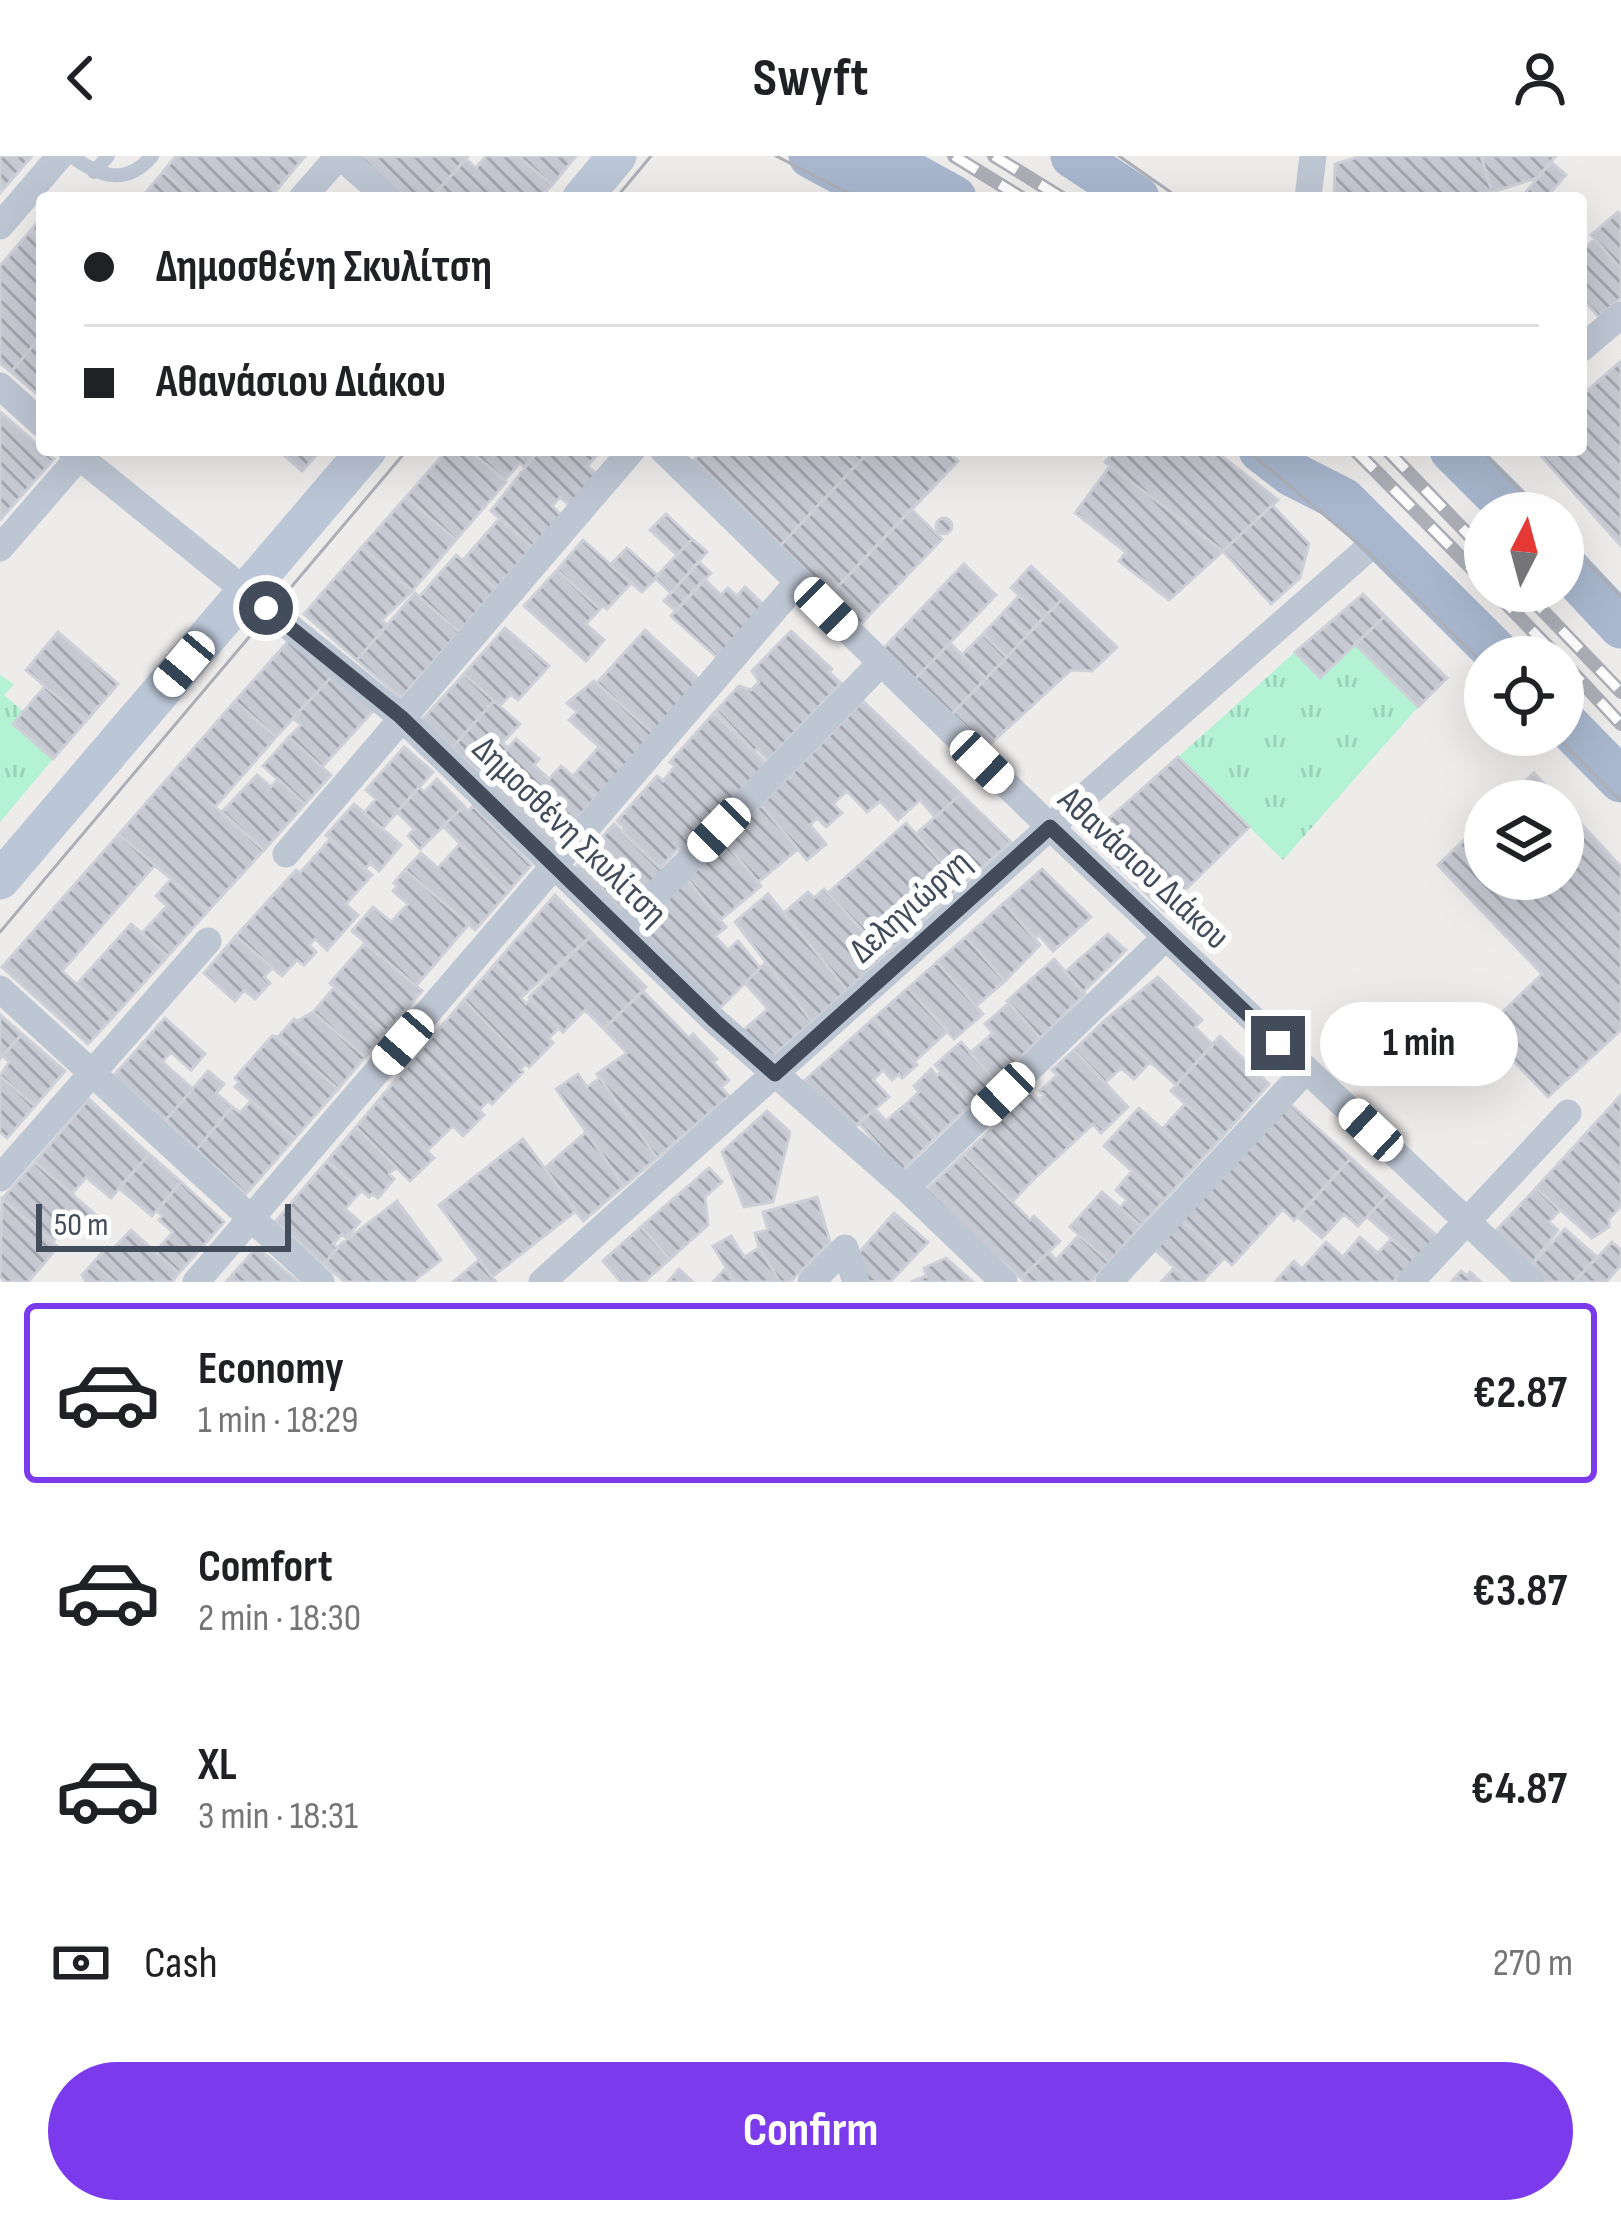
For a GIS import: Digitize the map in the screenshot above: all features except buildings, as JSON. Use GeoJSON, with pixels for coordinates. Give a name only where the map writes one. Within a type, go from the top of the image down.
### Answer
{"type":"FeatureCollection","features":[{"type":"Feature","properties":{"kind":"main road"},"geometry":{"type":"LineString","coordinates":[[587,192],[617,156]]}},
{"type":"Feature","properties":{"kind":"main road"},"geometry":{"type":"LineString","coordinates":[[811,156],[879,192]]}},
{"type":"Feature","properties":{"kind":"main road"},"geometry":{"type":"LineString","coordinates":[[878,156],[943,192]]}},
{"type":"Feature","properties":{"kind":"main road"},"geometry":{"type":"LineString","coordinates":[[1073,156],[1128,192]]}},
{"type":"Feature","properties":{"kind":"main road"},"geometry":{"type":"LineString","coordinates":[[0,880],[362,456]]}},
{"type":"Feature","properties":{"kind":"main road"},"geometry":{"type":"LineString","coordinates":[[1270,456],[1292,474],[1343,500]]}},
{"type":"Feature","properties":{"kind":"main road"},"geometry":{"type":"LineString","coordinates":[[1309,456],[1343,500],[1480,636]]}},
{"type":"Feature","properties":{"kind":"main road"},"geometry":{"type":"LineString","coordinates":[[1458,456],[1494,492]]}},
{"type":"Feature","properties":{"kind":"main road"},"geometry":{"type":"LineString","coordinates":[[1584,586],[1621,626]]}},
{"type":"Feature","properties":{"kind":"main road"},"geometry":{"type":"LineString","coordinates":[[1584,742],[1621,780]]}},
{"type":"Feature","properties":{"kind":"street"},"geometry":{"type":"LineString","coordinates":[[0,226],[60,156]]}},
{"type":"Feature","properties":{"kind":"street"},"geometry":{"type":"LineString","coordinates":[[307,192],[339,156],[381,192]]}},
{"type":"Feature","properties":{"kind":"street"},"geometry":{"type":"LineString","coordinates":[[1309,192],[1313,156]]}},
{"type":"Feature","properties":{"kind":"street"},"geometry":{"type":"LineString","coordinates":[[1587,344],[1621,314]]}},
{"type":"Feature","properties":{"kind":"street"},"geometry":{"type":"LineString","coordinates":[[0,386],[36,419]]}},
{"type":"Feature","properties":{"kind":"street"},"geometry":{"type":"LineString","coordinates":[[0,548],[73,456]]}},
{"type":"Feature","properties":{"kind":"street","name":"Δημοσθένη Σκυλίτση"},"geometry":{"type":"LineString","coordinates":[[77,456],[401,717],[775,1074],[1004,1282]]}},
{"type":"Feature","properties":{"kind":"street"},"geometry":{"type":"LineString","coordinates":[[286,854],[627,456]]}},
{"type":"Feature","properties":{"kind":"street","name":"Αθανάσιου Διάκου"},"geometry":{"type":"LineString","coordinates":[[669,456],[1050,827],[1531,1282]]}},
{"type":"Feature","properties":{"kind":"street","name":"Δεληγιώργη"},"geometry":{"type":"LineString","coordinates":[[542,1282],[1381,537]]}},
{"type":"Feature","properties":{"kind":"street"},"geometry":{"type":"LineString","coordinates":[[196,1282],[798,582]]}},
{"type":"Feature","properties":{"kind":"street"},"geometry":{"type":"LineString","coordinates":[[622,929],[880,664]]}},
{"type":"Feature","properties":{"kind":"street"},"geometry":{"type":"LineString","coordinates":[[905,1188],[1166,937]]}},
{"type":"Feature","properties":{"kind":"street"},"geometry":{"type":"LineString","coordinates":[[0,1178],[208,941]]}},
{"type":"Feature","properties":{"kind":"street"},"geometry":{"type":"LineString","coordinates":[[0,988],[321,1282]]}},
{"type":"Feature","properties":{"kind":"street"},"geometry":{"type":"LineString","coordinates":[[1109,1282],[1306,1070]]}},
{"type":"Feature","properties":{"kind":"street"},"geometry":{"type":"LineString","coordinates":[[1410,1282],[1568,1113]]}},
{"type":"Feature","properties":{"kind":"street"},"geometry":{"type":"LineString","coordinates":[[812,1282],[845,1248],[856,1282]]}},
{"type":"Feature","properties":{"kind":"lane"},"geometry":{"type":"LineString","coordinates":[[70,156],[94,172],[119,176],[132,173],[152,156]]}},
{"type":"Feature","properties":{"kind":"lane"},"geometry":{"type":"LineString","coordinates":[[94,172],[108,156]]}},
{"type":"Feature","properties":{"kind":"green space"},"geometry":{"type":"Polygon","coordinates":[[[1355,645],[1418,707],[1283,860],[1178,757],[1295,652],[1320,677],[1355,645]]]}},
{"type":"Feature","properties":{"kind":"green space"},"geometry":{"type":"Polygon","coordinates":[[[0,675],[14,684],[4,695],[23,711],[13,725],[53,759],[0,822],[0,675]]]}},
{"type":"Feature","properties":{"kind":"tram line"},"geometry":{"type":"LineString","coordinates":[[621,192],[651,156]]}},
{"type":"Feature","properties":{"kind":"tram line"},"geometry":{"type":"LineString","coordinates":[[776,156],[846,192]]}},
{"type":"Feature","properties":{"kind":"tram line"},"geometry":{"type":"LineString","coordinates":[[1119,156],[1170,192]]}},
{"type":"Feature","properties":{"kind":"tram line"},"geometry":{"type":"LineString","coordinates":[[0,932],[402,456]]}},
{"type":"Feature","properties":{"kind":"tram line"},"geometry":{"type":"LineString","coordinates":[[1254,456],[1366,550],[1464,645]]}},
{"type":"Feature","properties":{"kind":"tram line"},"geometry":{"type":"LineString","coordinates":[[1487,456],[1521,492]]}},
{"type":"Feature","properties":{"kind":"tram line"},"geometry":{"type":"LineString","coordinates":[[1584,559],[1621,597]]}},
{"type":"Feature","properties":{"kind":"tram line"},"geometry":{"type":"LineString","coordinates":[[1576,756],[1621,801]]}},
{"type":"Feature","properties":{"kind":"railway"},"geometry":{"type":"LineString","coordinates":[[954,156],[1012,192]]}},
{"type":"Feature","properties":{"kind":"railway"},"geometry":{"type":"LineString","coordinates":[[994,156],[1052,192]]}},
{"type":"Feature","properties":{"kind":"railway"},"geometry":{"type":"LineString","coordinates":[[1361,456],[1464,561]]}},
{"type":"Feature","properties":{"kind":"railway"},"geometry":{"type":"LineString","coordinates":[[1393,456],[1464,530]]}},
{"type":"Feature","properties":{"kind":"railway"},"geometry":{"type":"LineString","coordinates":[[1514,612],[1538,636]]}},
{"type":"Feature","properties":{"kind":"railway"},"geometry":{"type":"LineString","coordinates":[[1544,612],[1621,692]]}},
{"type":"Feature","properties":{"kind":"railway"},"geometry":{"type":"LineString","coordinates":[[1584,684],[1621,724]]}},
{"type":"Feature","properties":{"kind":"route"},"geometry":{"type":"LineString","coordinates":[[266,608],[401,717],[775,1074],[1050,827],[1278,1043]]}}]}
